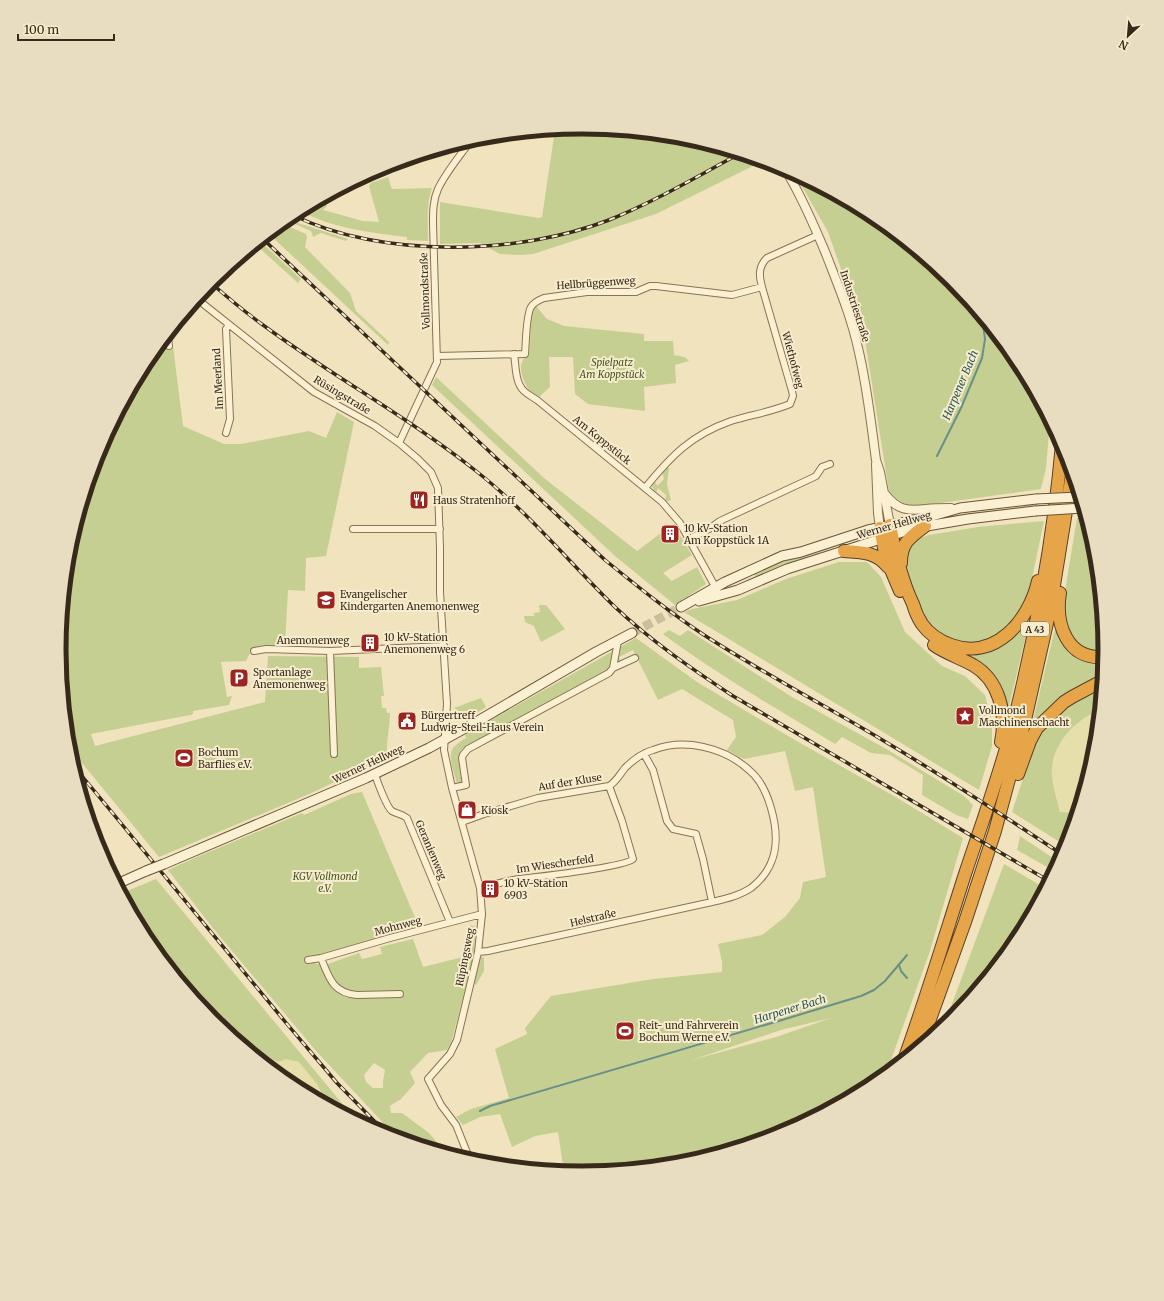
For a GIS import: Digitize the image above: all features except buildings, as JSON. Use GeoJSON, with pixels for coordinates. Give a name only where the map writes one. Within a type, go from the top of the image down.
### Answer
{"type":"FeatureCollection","features":[{"type":"Feature","properties":{"kind":"highway","name":"A 43"},"geometry":{"type":"LineString","coordinates":[[907,1050],[929,989],[1016,711],[1040,607],[1059,482],[1061,458]]}},
{"type":"Feature","properties":{"kind":"highway"},"geometry":{"type":"LineString","coordinates":[[844,551],[871,554],[880,559],[896,572],[904,583],[918,616],[927,630],[937,638],[956,646],[969,648],[984,646],[998,641],[1008,634],[1017,625],[1026,612],[1032,599],[1040,568],[1051,499],[1059,482]]}},
{"type":"Feature","properties":{"kind":"highway","name":"A 43"},"geometry":{"type":"LineString","coordinates":[[924,1036],[965,922],[995,831],[1030,699],[1050,610],[1071,484]]}},
{"type":"Feature","properties":{"kind":"highway"},"geometry":{"type":"LineString","coordinates":[[896,572],[904,544],[924,526]]}},
{"type":"Feature","properties":{"kind":"highway"},"geometry":{"type":"LineString","coordinates":[[886,532],[894,550],[896,572],[909,613],[924,636],[937,647],[980,670],[993,684],[998,695],[1003,726],[997,762],[998,772]]}},
{"type":"Feature","properties":{"kind":"highway"},"geometry":{"type":"LineString","coordinates":[[1062,542],[1065,565],[1059,604],[1059,617],[1062,628],[1068,641],[1073,647],[1078,651],[1098,657]]}},
{"type":"Feature","properties":{"kind":"highway"},"geometry":{"type":"LineString","coordinates":[[995,831],[1008,806],[1030,741],[1038,728],[1072,696],[1097,684]]}},
{"type":"Feature","properties":{"kind":"main road","name":"Werner Hellweg"},"geometry":{"type":"LineString","coordinates":[[718,591],[738,590],[787,569],[844,551],[886,532],[960,508],[1074,496]]}},
{"type":"Feature","properties":{"kind":"main road","name":"Werner Hellweg"},"geometry":{"type":"LineString","coordinates":[[718,591],[743,573],[782,556],[801,552],[868,530],[886,532],[991,515],[1078,508]]}},
{"type":"Feature","properties":{"kind":"main road","name":"Werner Hellweg"},"geometry":{"type":"LineString","coordinates":[[121,882],[375,774],[445,740],[632,633]]}},
{"type":"Feature","properties":{"kind":"street","name":"Vollmondstraße"},"geometry":{"type":"LineString","coordinates":[[399,443],[437,362],[433,223],[434,204],[437,190],[443,179],[465,148]]}},
{"type":"Feature","properties":{"kind":"street","name":"Industriestraße"},"geometry":{"type":"LineString","coordinates":[[791,179],[818,235],[835,275],[851,321],[868,403],[876,460],[884,493],[886,532]]}},
{"type":"Feature","properties":{"kind":"street","name":"Wiethofweg"},"geometry":{"type":"LineString","coordinates":[[645,488],[671,458],[687,443],[699,436],[713,428],[731,421],[790,404],[792,401],[792,391],[759,273],[763,262],[767,258],[818,235]]}},
{"type":"Feature","properties":{"kind":"street","name":"Hellbrüggenweg"},"geometry":{"type":"LineString","coordinates":[[514,354],[525,354],[530,308],[537,300],[544,298],[587,292],[636,292],[650,286],[732,295],[762,287]]}},
{"type":"Feature","properties":{"kind":"street","name":"Rüsingstraße"},"geometry":{"type":"LineString","coordinates":[[201,302],[314,392],[374,426],[399,443],[431,472],[438,488],[440,529],[440,592],[447,704],[445,740]]}},
{"type":"Feature","properties":{"kind":"street","name":"Im Meerland"},"geometry":{"type":"LineString","coordinates":[[226,433],[230,419],[226,329],[229,325]]}},
{"type":"Feature","properties":{"kind":"street"},"geometry":{"type":"LineString","coordinates":[[437,356],[514,354]]}},
{"type":"Feature","properties":{"kind":"street","name":"Am Koppstück"},"geometry":{"type":"LineString","coordinates":[[514,354],[517,378],[523,390],[662,502],[674,515],[718,591]]}},
{"type":"Feature","properties":{"kind":"street","name":"Industriestraße"},"geometry":{"type":"LineString","coordinates":[[876,460],[875,471],[878,513],[886,532]]}},
{"type":"Feature","properties":{"kind":"street"},"geometry":{"type":"LineString","coordinates":[[689,539],[709,529],[720,521],[816,476],[822,467],[830,464]]}},
{"type":"Feature","properties":{"kind":"street","name":"Werner Hellweg"},"geometry":{"type":"LineString","coordinates":[[884,493],[889,500],[899,507],[909,511],[960,508]]}},
{"type":"Feature","properties":{"kind":"street"},"geometry":{"type":"LineString","coordinates":[[353,529],[440,529]]}},
{"type":"Feature","properties":{"kind":"street"},"geometry":{"type":"LineString","coordinates":[[452,788],[466,785],[462,758],[468,749],[609,674],[613,668],[618,640]]}},
{"type":"Feature","properties":{"kind":"street","name":"Anemonenweg"},"geometry":{"type":"LineString","coordinates":[[254,652],[266,649],[330,651],[444,646]]}},
{"type":"Feature","properties":{"kind":"street"},"geometry":{"type":"LineString","coordinates":[[330,651],[334,754]]}},
{"type":"Feature","properties":{"kind":"street"},"geometry":{"type":"LineString","coordinates":[[613,668],[635,658]]}},
{"type":"Feature","properties":{"kind":"street","name":"Rüpingsweg"},"geometry":{"type":"LineString","coordinates":[[445,740],[444,750],[452,788],[480,888],[482,914],[478,952],[457,1040],[450,1054],[428,1079],[441,1105],[456,1125],[467,1154]]}},
{"type":"Feature","properties":{"kind":"street","name":"Helstraße"},"geometry":{"type":"LineString","coordinates":[[478,952],[739,895],[751,888],[764,875],[769,867],[775,853],[777,838],[775,821],[769,800],[760,783],[750,771],[732,757],[717,751],[686,744],[669,745],[644,754],[625,768],[609,786]]}},
{"type":"Feature","properties":{"kind":"street"},"geometry":{"type":"LineString","coordinates":[[644,754],[653,770],[667,821],[673,829],[696,834],[712,902]]}},
{"type":"Feature","properties":{"kind":"street","name":"Geranienweg"},"geometry":{"type":"LineString","coordinates":[[375,774],[392,812],[403,814],[407,818],[450,922]]}},
{"type":"Feature","properties":{"kind":"street","name":"Auf der Kluse"},"geometry":{"type":"LineString","coordinates":[[462,822],[491,811],[538,798],[572,791],[609,786],[622,821],[633,859]]}},
{"type":"Feature","properties":{"kind":"street","name":"Im Wiescherfeld"},"geometry":{"type":"LineString","coordinates":[[480,888],[518,879],[617,865],[633,859]]}},
{"type":"Feature","properties":{"kind":"street","name":"Mohnweg"},"geometry":{"type":"LineString","coordinates":[[308,960],[321,958],[482,914]]}},
{"type":"Feature","properties":{"kind":"street"},"geometry":{"type":"LineString","coordinates":[[321,958],[330,980],[337,989],[351,995],[400,994]]}},
{"type":"Feature","properties":{"kind":"shaded area"},"geometry":{"type":"Polygon","coordinates":[[[1095,712],[1088,751],[1072,813],[1060,812],[1052,774],[1053,759],[1059,745],[1066,735],[1089,715],[1095,712]]]}},
{"type":"Feature","properties":{"kind":"shaded area"},"geometry":{"type":"Polygon","coordinates":[[[286,1058],[299,1062],[317,1084],[323,1097],[295,1080],[268,1060],[271,1059],[278,1062],[286,1058]]]}},
{"type":"Feature","properties":{"kind":"green space"},"geometry":{"type":"Polygon","coordinates":[[[582,134],[649,139],[683,144],[716,152],[755,165],[656,214],[533,254],[500,254],[480,243],[440,244],[440,202],[539,218],[542,217],[554,136],[582,134]]]}},
{"type":"Feature","properties":{"kind":"green space"},"geometry":{"type":"Polygon","coordinates":[[[388,177],[392,189],[432,188],[428,208],[428,241],[407,240],[407,237],[352,229],[325,222],[307,214],[326,203],[327,206],[323,210],[363,221],[379,222],[369,186],[371,183],[388,177]]]}},
{"type":"Feature","properties":{"kind":"green space"},"geometry":{"type":"Polygon","coordinates":[[[801,184],[869,221],[896,241],[947,286],[970,310],[1011,364],[1029,393],[1049,431],[1046,468],[1041,489],[919,506],[902,503],[889,491],[864,334],[828,232],[801,184]]]}},
{"type":"Feature","properties":{"kind":"green space"},"geometry":{"type":"Polygon","coordinates":[[[294,222],[348,239],[346,241],[321,233],[313,237],[311,231],[292,223],[294,222]]]}},
{"type":"Feature","properties":{"kind":"green space"},"geometry":{"type":"Polygon","coordinates":[[[288,226],[306,234],[307,237],[305,247],[350,293],[356,311],[389,342],[388,345],[273,237],[288,226]]]}},
{"type":"Feature","properties":{"kind":"green space"},"geometry":{"type":"Polygon","coordinates":[[[264,245],[301,279],[298,283],[260,248],[264,245]]]}},
{"type":"Feature","properties":{"kind":"green space","name":"Spielpatz Am Koppstück"},"geometry":{"type":"Polygon","coordinates":[[[536,306],[547,319],[564,326],[644,334],[644,341],[673,341],[674,355],[685,357],[689,361],[675,365],[676,383],[644,387],[645,411],[588,404],[575,394],[573,357],[549,357],[550,387],[539,397],[528,388],[521,372],[522,362],[524,358],[529,355],[532,310],[536,306]]]}},
{"type":"Feature","properties":{"kind":"green space"},"geometry":{"type":"Polygon","coordinates":[[[173,346],[183,426],[224,444],[241,444],[309,431],[326,438],[337,412],[354,422],[326,556],[306,558],[305,591],[288,590],[285,645],[270,646],[251,651],[246,661],[221,662],[227,697],[232,696],[229,705],[193,711],[193,714],[190,715],[91,734],[95,746],[265,702],[268,656],[359,657],[359,668],[381,667],[384,696],[381,696],[382,708],[386,708],[387,713],[390,713],[387,756],[380,761],[307,795],[159,857],[78,757],[70,718],[66,650],[70,583],[76,550],[93,485],[119,422],[135,392],[165,347],[173,346]]]}},
{"type":"Feature","properties":{"kind":"green space"},"geometry":{"type":"Polygon","coordinates":[[[436,377],[544,478],[637,551],[673,524],[692,555],[663,573],[672,581],[697,567],[706,584],[675,605],[615,556],[432,385],[436,377]]]}},
{"type":"Feature","properties":{"kind":"green space"},"geometry":{"type":"Polygon","coordinates":[[[667,466],[669,468],[667,484],[671,500],[666,502],[666,495],[658,488],[656,493],[652,487],[655,481],[657,486],[664,479],[662,472],[667,466]]]}},
{"type":"Feature","properties":{"kind":"green space"},"geometry":{"type":"Polygon","coordinates":[[[1036,503],[1036,508],[917,524],[901,528],[900,526],[968,513],[1019,507],[1036,503]]]}},
{"type":"Feature","properties":{"kind":"green space"},"geometry":{"type":"Polygon","coordinates":[[[1077,518],[1080,518],[1094,583],[1098,653],[1088,652],[1068,634],[1063,603],[1077,518]]]}},
{"type":"Feature","properties":{"kind":"green space"},"geometry":{"type":"Polygon","coordinates":[[[1044,521],[1029,593],[1025,604],[1006,630],[983,642],[959,643],[936,632],[921,615],[913,593],[906,555],[912,542],[929,535],[978,527],[1044,521]]]}},
{"type":"Feature","properties":{"kind":"green space"},"geometry":{"type":"Polygon","coordinates":[[[866,532],[867,536],[809,556],[756,577],[754,574],[804,552],[866,532]]]}},
{"type":"Feature","properties":{"kind":"green space"},"geometry":{"type":"Polygon","coordinates":[[[839,562],[867,562],[881,577],[905,632],[942,666],[965,676],[985,695],[992,721],[992,746],[979,790],[684,612],[737,600],[786,579],[839,562]]]}},
{"type":"Feature","properties":{"kind":"green space"},"geometry":{"type":"Polygon","coordinates":[[[539,605],[546,605],[565,629],[541,642],[534,626],[525,622],[524,616],[534,616],[534,613],[540,612],[539,605]]]}},
{"type":"Feature","properties":{"kind":"green space"},"geometry":{"type":"Polygon","coordinates":[[[1031,607],[1030,618],[1006,719],[1002,692],[949,648],[979,652],[1031,607]]]}},
{"type":"Feature","properties":{"kind":"green space"},"geometry":{"type":"Polygon","coordinates":[[[1056,624],[1060,636],[1098,657],[1097,681],[1029,737],[1056,624]]]}},
{"type":"Feature","properties":{"kind":"green space"},"geometry":{"type":"Polygon","coordinates":[[[669,630],[680,636],[688,630],[792,697],[888,750],[964,796],[973,805],[968,819],[956,815],[922,795],[923,775],[890,755],[871,753],[842,737],[835,744],[705,664],[663,634],[669,630]]]}},
{"type":"Feature","properties":{"kind":"green space"},"geometry":{"type":"Polygon","coordinates":[[[636,638],[697,682],[899,799],[963,838],[930,951],[889,1065],[869,1080],[840,1097],[779,1127],[716,1149],[683,1157],[649,1162],[616,1165],[563,1165],[558,1132],[535,1136],[512,1147],[500,1114],[480,1117],[463,1125],[456,1117],[471,1109],[509,1098],[495,1049],[527,1034],[525,1028],[551,996],[653,979],[722,972],[722,962],[718,944],[762,935],[785,917],[800,898],[803,882],[826,877],[813,787],[795,791],[785,751],[744,759],[727,750],[736,737],[733,720],[682,689],[658,700],[633,650],[619,657],[621,662],[610,670],[463,748],[459,754],[462,782],[457,784],[451,761],[451,751],[460,741],[466,738],[465,735],[636,638]],[[831,1018],[781,1030],[692,1060],[776,1037],[831,1018]]]}},
{"type":"Feature","properties":{"kind":"green space"},"geometry":{"type":"Polygon","coordinates":[[[1097,688],[1094,713],[1081,721],[1065,736],[1059,745],[1052,764],[1055,794],[1060,812],[1072,813],[1061,843],[1012,812],[1037,740],[1058,712],[1097,688]]]}},
{"type":"Feature","properties":{"kind":"green space"},"geometry":{"type":"Polygon","coordinates":[[[481,698],[486,707],[469,718],[454,708],[481,698]]]}},
{"type":"Feature","properties":{"kind":"green space","name":"KGV Vollmond e.V."},"geometry":{"type":"Polygon","coordinates":[[[362,792],[419,927],[308,959],[317,964],[328,964],[359,953],[362,959],[382,954],[380,947],[413,939],[423,967],[463,957],[470,925],[476,927],[474,951],[484,958],[484,971],[476,985],[468,979],[451,1043],[447,1050],[428,1053],[410,1072],[415,1083],[401,1099],[390,1106],[391,1113],[402,1113],[429,1133],[441,1147],[388,1128],[317,1052],[212,927],[168,870],[302,813],[304,815],[351,794],[362,792]],[[374,1063],[364,1075],[366,1082],[373,1088],[383,1088],[385,1070],[374,1063]]]}},
{"type":"Feature","properties":{"kind":"green space"},"geometry":{"type":"Polygon","coordinates":[[[1020,836],[1054,859],[1050,869],[1017,850],[1020,836]]]}},
{"type":"Feature","properties":{"kind":"green space"},"geometry":{"type":"Polygon","coordinates":[[[1004,864],[1041,886],[1029,909],[991,965],[970,991],[948,1014],[1004,864]]]}},
{"type":"Feature","properties":{"kind":"green space"},"geometry":{"type":"Polygon","coordinates":[[[156,879],[348,1110],[323,1097],[317,1084],[299,1062],[286,1059],[278,1062],[271,1059],[268,1060],[217,1015],[194,991],[173,965],[153,937],[126,891],[156,879]]]}},
{"type":"Feature","properties":{"kind":"waterway","name":"Harpener Bach"},"geometry":{"type":"LineString","coordinates":[[937,456],[961,408],[982,358],[985,339],[983,326]]}},
{"type":"Feature","properties":{"kind":"waterway","name":"Harpener Bach"},"geometry":{"type":"LineString","coordinates":[[480,1111],[490,1106],[861,996],[874,990],[885,981],[907,955]]}},
{"type":"Feature","properties":{"kind":"waterway"},"geometry":{"type":"LineString","coordinates":[[899,965],[901,971],[907,978]]}},
{"type":"Feature","properties":{"kind":"tunnel"},"geometry":{"type":"LineString","coordinates":[[632,633],[681,607]]}},
{"type":"Feature","properties":{"kind":"railway"},"geometry":{"type":"LineString","coordinates":[[300,218],[328,229],[367,239],[408,245],[450,247],[493,245],[534,240],[573,232],[626,213],[733,157]]}},
{"type":"Feature","properties":{"kind":"railway"},"geometry":{"type":"LineString","coordinates":[[266,242],[605,560],[653,599],[726,649],[907,755],[1057,851]]}},
{"type":"Feature","properties":{"kind":"railway"},"geometry":{"type":"LineString","coordinates":[[216,287],[289,344],[424,433],[495,486],[615,607],[657,643],[687,665],[733,696],[1045,879]]}},
{"type":"Feature","properties":{"kind":"railway"},"geometry":{"type":"LineString","coordinates":[[82,776],[337,1083],[376,1123]]}},
{"type":"Feature","properties":{"kind":"place","name":"Haus Stratenhoff"},"geometry":{"type":"Point","coordinates":[419,500]}},
{"type":"Feature","properties":{"kind":"place","name":"10 kV-Station Am Koppstück 1A"},"geometry":{"type":"Point","coordinates":[670,534]}},
{"type":"Feature","properties":{"kind":"place","name":"Evangelischer Kindergarten Anemonenweg"},"geometry":{"type":"Point","coordinates":[326,600]}},
{"type":"Feature","properties":{"kind":"place","name":"10 kV-Station Anemonenweg 6"},"geometry":{"type":"Point","coordinates":[370,643]}},
{"type":"Feature","properties":{"kind":"place","name":"Sportanlage Anemonenweg"},"geometry":{"type":"Point","coordinates":[239,678]}},
{"type":"Feature","properties":{"kind":"place","name":"Vollmond Maschinenschacht"},"geometry":{"type":"Point","coordinates":[965,716]}},
{"type":"Feature","properties":{"kind":"place","name":"Bürgertreff Ludwig-Steil-Haus Verein"},"geometry":{"type":"Point","coordinates":[407,721]}},
{"type":"Feature","properties":{"kind":"place","name":"Bochum Barflies e.V."},"geometry":{"type":"Point","coordinates":[184,758]}},
{"type":"Feature","properties":{"kind":"place","name":"Kiosk"},"geometry":{"type":"Point","coordinates":[467,810]}},
{"type":"Feature","properties":{"kind":"place","name":"10 kV-Station 6903"},"geometry":{"type":"Point","coordinates":[490,889]}},
{"type":"Feature","properties":{"kind":"place","name":"Reit- und Fahrverein Bochum Werne e.V."},"geometry":{"type":"Point","coordinates":[625,1031]}}]}
